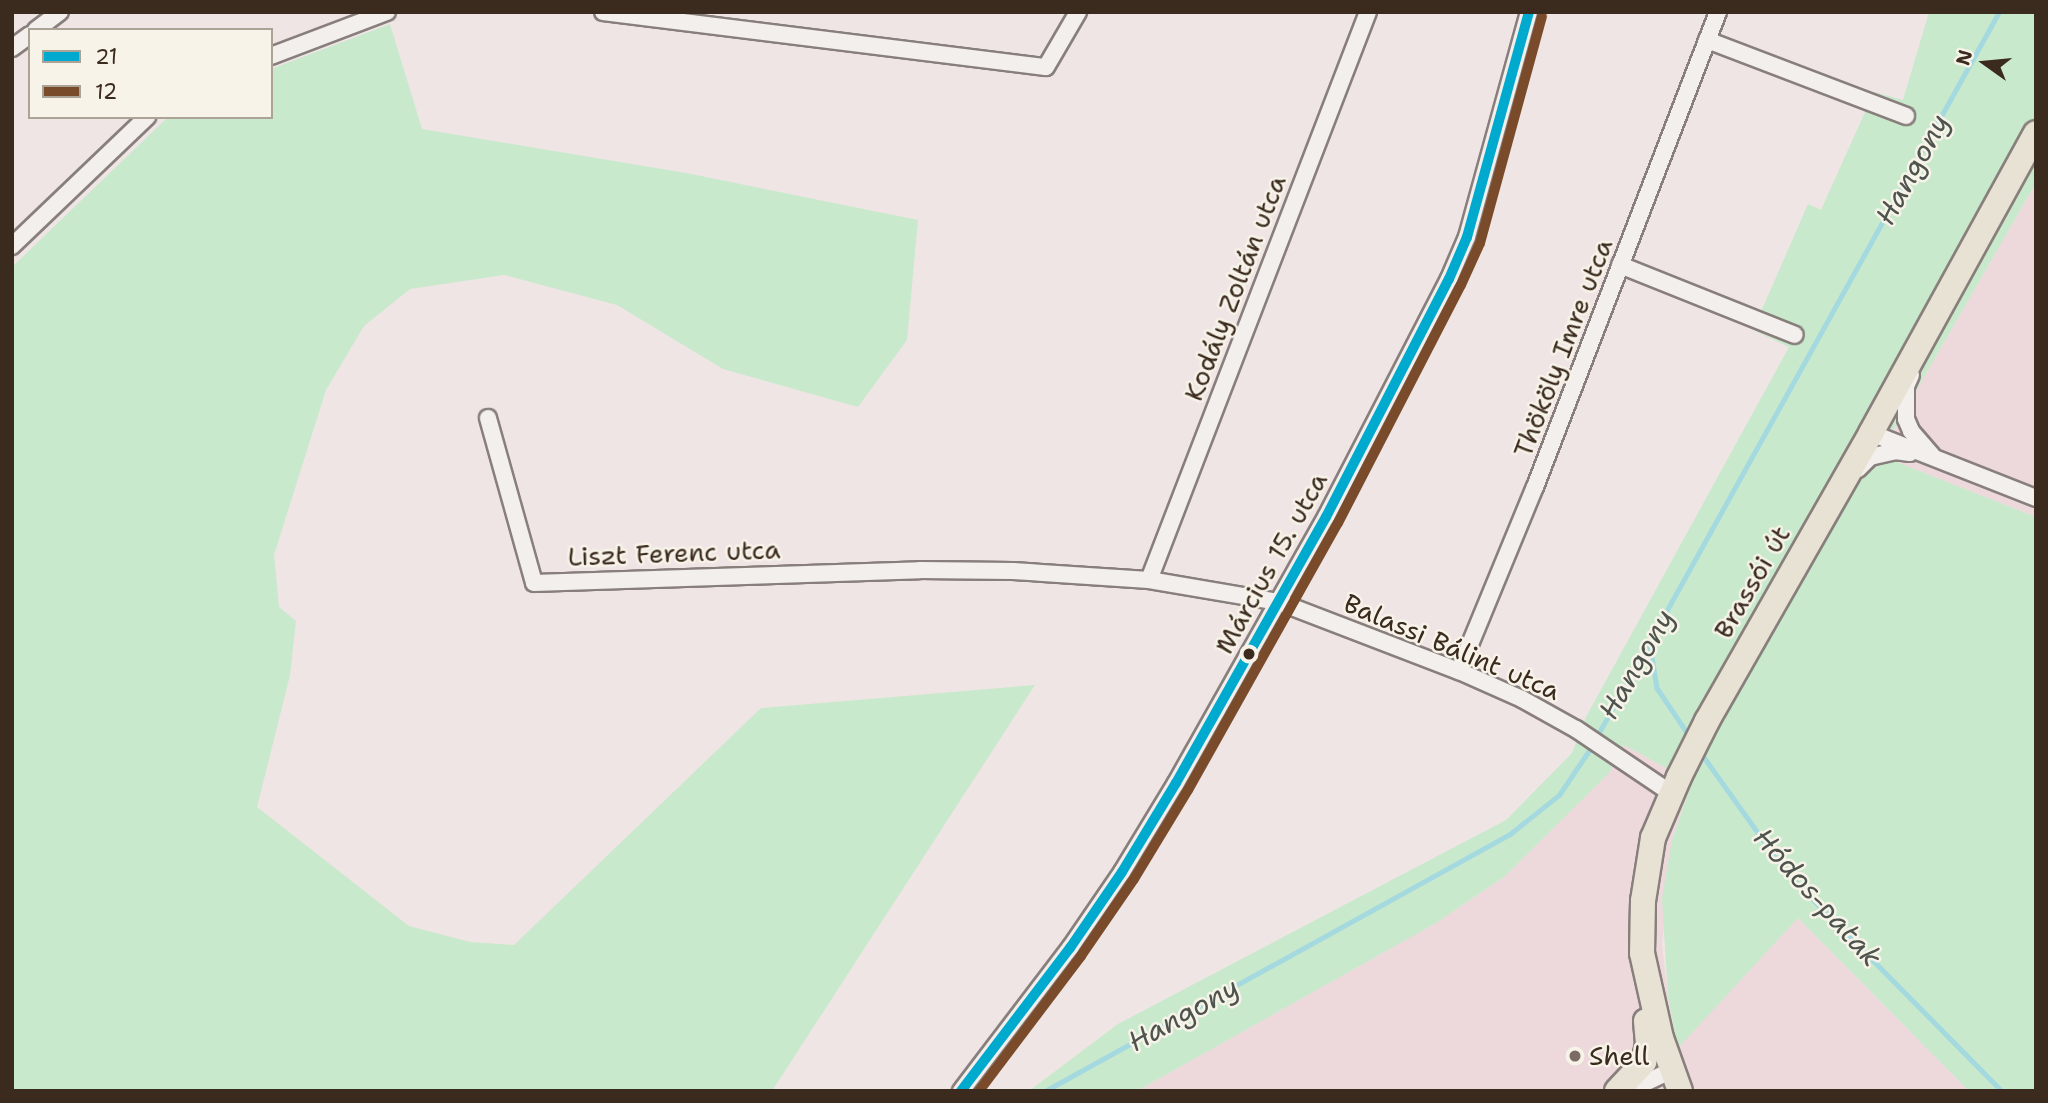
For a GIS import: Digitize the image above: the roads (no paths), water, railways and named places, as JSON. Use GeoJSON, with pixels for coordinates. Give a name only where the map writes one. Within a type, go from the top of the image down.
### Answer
{"type":"FeatureCollection","features":[{"type":"Feature","properties":{"kind":"main road","name":"Brassói út"},"geometry":{"type":"LineString","coordinates":[[1676,1080],[1655,1015],[1645,968],[1641,922],[1653,838],[1689,754],[1871,433],[2036,133]]}},
{"type":"Feature","properties":{"kind":"main road"},"geometry":{"type":"LineString","coordinates":[[1617,1091],[1641,1068],[1647,1056],[1648,1037],[1642,991],[1645,968]]}},
{"type":"Feature","properties":{"kind":"street"},"geometry":{"type":"LineString","coordinates":[[39,28],[60,12]]}},
{"type":"Feature","properties":{"kind":"street"},"geometry":{"type":"LineString","coordinates":[[273,55],[387,12]]}},
{"type":"Feature","properties":{"kind":"street"},"geometry":{"type":"LineString","coordinates":[[603,12],[1046,67],[1078,12]]}},
{"type":"Feature","properties":{"kind":"street","name":"Kodály Zoltán utca"},"geometry":{"type":"LineString","coordinates":[[1149,580],[1368,12]]}},
{"type":"Feature","properties":{"kind":"street","name":"Március 15. utca"},"geometry":{"type":"LineString","coordinates":[[961,1091],[1110,890],[1176,783],[1279,602],[1437,303],[1467,237],[1529,12]]}},
{"type":"Feature","properties":{"kind":"street","name":"Thököly Imre utca"},"geometry":{"type":"LineString","coordinates":[[1459,671],[1535,486],[1717,12]]}},
{"type":"Feature","properties":{"kind":"street"},"geometry":{"type":"LineString","coordinates":[[12,48],[28,36]]}},
{"type":"Feature","properties":{"kind":"street"},"geometry":{"type":"LineString","coordinates":[[1707,40],[1906,116]]}},
{"type":"Feature","properties":{"kind":"street"},"geometry":{"type":"LineString","coordinates":[[12,246],[145,119]]}},
{"type":"Feature","properties":{"kind":"street"},"geometry":{"type":"LineString","coordinates":[[1620,265],[1795,335]]}},
{"type":"Feature","properties":{"kind":"street"},"geometry":{"type":"LineString","coordinates":[[1933,457],[1911,431],[1905,405],[1906,386],[1941,304]]}},
{"type":"Feature","properties":{"kind":"street","name":"Liszt Ferenc utca"},"geometry":{"type":"LineString","coordinates":[[488,418],[534,583],[919,570],[1013,571],[1149,580],[1279,602]]}},
{"type":"Feature","properties":{"kind":"street"},"geometry":{"type":"LineString","coordinates":[[1871,433],[2036,498]]}},
{"type":"Feature","properties":{"kind":"street"},"geometry":{"type":"LineString","coordinates":[[1842,484],[1870,457],[1895,451],[1933,457]]}},
{"type":"Feature","properties":{"kind":"street","name":"Balassi Bálint utca"},"geometry":{"type":"LineString","coordinates":[[1279,602],[1459,671],[1522,699],[1613,752],[1671,793]]}},
{"type":"Feature","properties":{"kind":"street"},"geometry":{"type":"LineString","coordinates":[[1628,1091],[1676,1080]]}},
{"type":"Feature","properties":{"kind":"waterway","name":"Hangony"},"geometry":{"type":"LineString","coordinates":[[1596,738],[1999,12]]}},
{"type":"Feature","properties":{"kind":"waterway","name":"Hódos-patak"},"geometry":{"type":"LineString","coordinates":[[1650,644],[1657,688],[1690,737]]}},
{"type":"Feature","properties":{"kind":"waterway","name":"Hangony"},"geometry":{"type":"LineString","coordinates":[[1045,1091],[1510,834],[1559,795],[1592,746]]}},
{"type":"Feature","properties":{"kind":"waterway","name":"Hódos-patak"},"geometry":{"type":"LineString","coordinates":[[1701,753],[1787,873],[2002,1091]]}},
{"type":"Feature","properties":{"kind":"place","name":"Shell"},"geometry":{"type":"Point","coordinates":[1575,1056]}}]}
